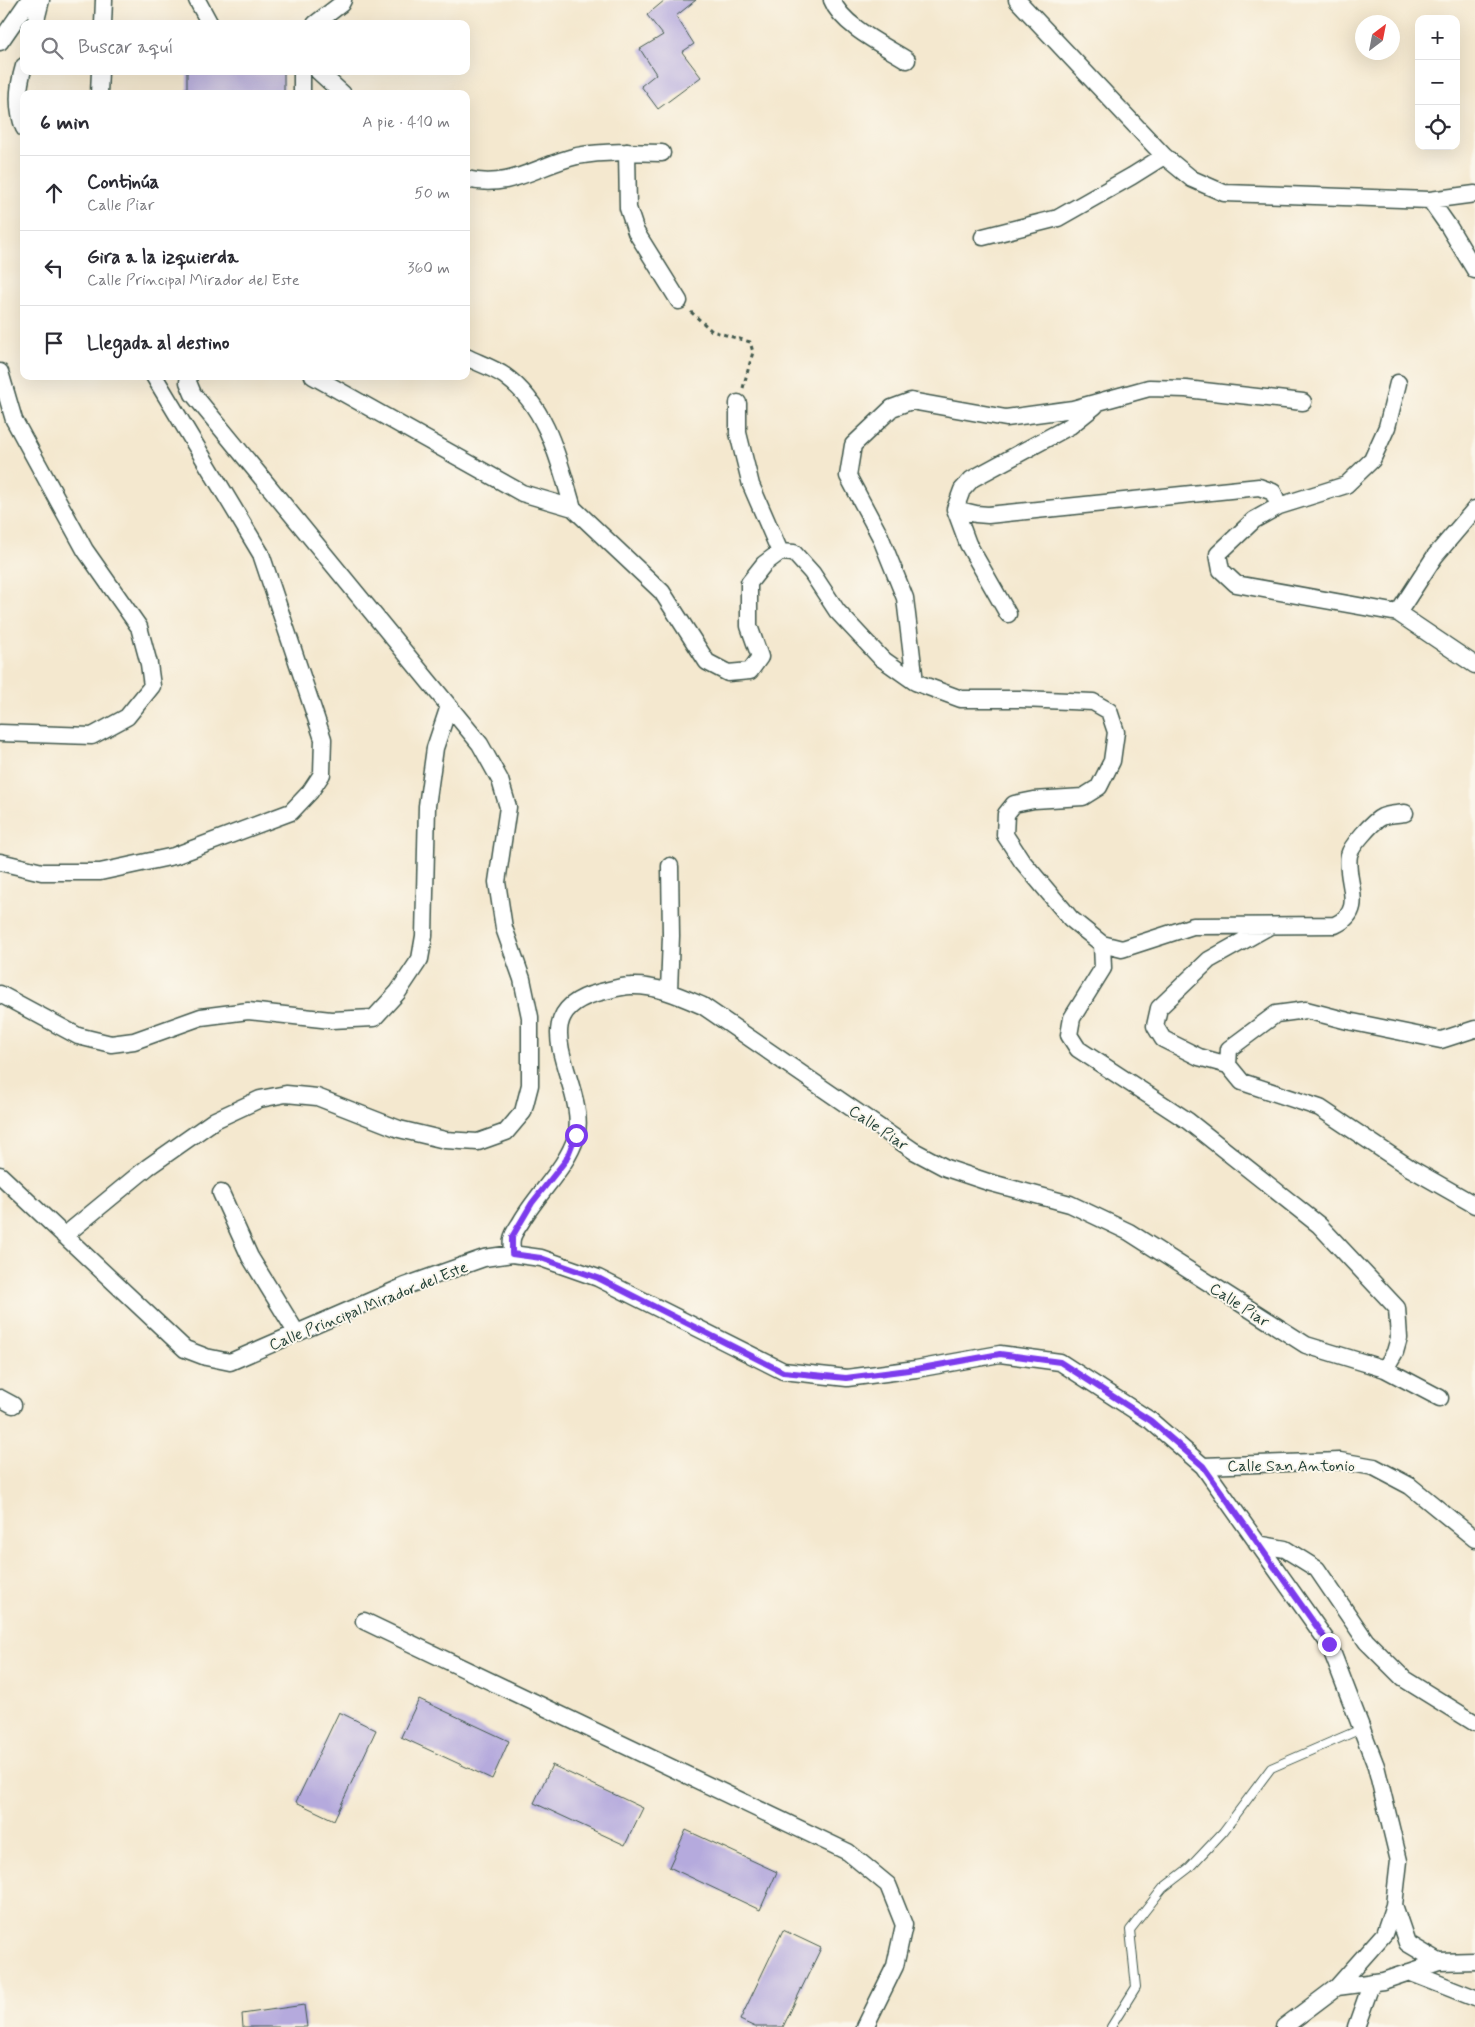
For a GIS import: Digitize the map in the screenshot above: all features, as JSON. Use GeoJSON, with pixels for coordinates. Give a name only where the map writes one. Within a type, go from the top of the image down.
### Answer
{"type":"FeatureCollection","features":[{"type":"Feature","properties":{"kind":"street"},"geometry":{"type":"LineString","coordinates":[[0,42],[29,0]]}},
{"type":"Feature","properties":{"kind":"street"},"geometry":{"type":"LineString","coordinates":[[36,20],[41,0]]}},
{"type":"Feature","properties":{"kind":"street"},"geometry":{"type":"LineString","coordinates":[[103,20],[104,0]]}},
{"type":"Feature","properties":{"kind":"street"},"geometry":{"type":"LineString","coordinates":[[197,0],[208,20]]}},
{"type":"Feature","properties":{"kind":"street"},"geometry":{"type":"LineString","coordinates":[[320,20],[341,4],[343,0]]}},
{"type":"Feature","properties":{"kind":"street"},"geometry":{"type":"LineString","coordinates":[[832,0],[835,7],[856,28],[907,60]]}},
{"type":"Feature","properties":{"kind":"street"},"geometry":{"type":"LineString","coordinates":[[1017,0],[1164,156],[1192,179],[1224,193],[1430,200],[1475,194]]}},
{"type":"Feature","properties":{"kind":"street"},"geometry":{"type":"LineString","coordinates":[[20,102],[19,85],[22,75]]}},
{"type":"Feature","properties":{"kind":"street"},"geometry":{"type":"LineString","coordinates":[[99,90],[100,75]]}},
{"type":"Feature","properties":{"kind":"street"},"geometry":{"type":"LineString","coordinates":[[302,75],[302,90]]}},
{"type":"Feature","properties":{"kind":"street"},"geometry":{"type":"LineString","coordinates":[[322,75],[339,90]]}},
{"type":"Feature","properties":{"kind":"street"},"geometry":{"type":"LineString","coordinates":[[470,180],[512,180],[576,156],[617,151],[662,153]]}},
{"type":"Feature","properties":{"kind":"street"},"geometry":{"type":"LineString","coordinates":[[628,152],[628,208],[636,232],[679,301]]}},
{"type":"Feature","properties":{"kind":"street"},"geometry":{"type":"LineString","coordinates":[[982,237],[1058,218],[1164,156]]}},
{"type":"Feature","properties":{"kind":"street"},"geometry":{"type":"LineString","coordinates":[[1430,200],[1475,270]]}},
{"type":"Feature","properties":{"kind":"street"},"geometry":{"type":"LineString","coordinates":[[470,359],[505,375],[532,403],[554,445],[573,508]]}},
{"type":"Feature","properties":{"kind":"street"},"geometry":{"type":"LineString","coordinates":[[0,372],[18,429],[85,550],[139,627],[150,664],[152,686],[127,717],[92,736],[0,732]]}},
{"type":"Feature","properties":{"kind":"street"},"geometry":{"type":"LineString","coordinates":[[0,862],[42,872],[100,872],[174,856],[291,812],[310,792],[322,774],[322,739],[261,554],[156,380]]}},
{"type":"Feature","properties":{"kind":"street"},"geometry":{"type":"LineString","coordinates":[[64,1236],[148,1167],[214,1120],[260,1099],[286,1094],[317,1097],[398,1129],[445,1140],[478,1142],[506,1132],[523,1112],[530,1085],[530,1017],[522,979],[504,928],[497,882],[508,807],[500,780],[480,744],[193,394],[188,380]]}},
{"type":"Feature","properties":{"kind":"street"},"geometry":{"type":"LineString","coordinates":[[320,380],[522,493],[573,508],[662,592],[707,662],[728,674],[750,671],[760,657],[749,626],[749,582],[764,564],[780,552],[794,553],[812,573],[836,611],[881,658],[914,682],[960,700],[1021,699],[1093,702],[1109,711],[1116,732],[1112,761],[1099,787],[1083,797],[1034,800],[1014,804],[1006,814],[1004,835],[1022,861],[1071,919],[1102,944],[1122,949],[1193,926],[1335,925],[1345,920],[1353,903],[1349,855],[1357,840],[1381,817],[1405,813]]}},
{"type":"Feature","properties":{"kind":"street"},"geometry":{"type":"LineString","coordinates":[[1398,383],[1387,427],[1372,460],[1346,486],[1279,506],[1254,520],[1218,554],[1221,570],[1236,584],[1398,613],[1475,665]]}},
{"type":"Feature","properties":{"kind":"street"},"geometry":{"type":"LineString","coordinates":[[914,682],[905,598],[880,536],[848,476],[853,446],[892,408],[911,401],[1006,418],[1073,409],[1148,388],[1186,389],[1303,402]]}},
{"type":"Feature","properties":{"kind":"street"},"geometry":{"type":"LineString","coordinates":[[1008,614],[968,544],[955,509],[962,490],[972,479],[1070,426],[1102,401]]}},
{"type":"Feature","properties":{"kind":"street"},"geometry":{"type":"LineString","coordinates":[[738,403],[738,433],[751,485],[780,552]]}},
{"type":"Feature","properties":{"kind":"street"},"geometry":{"type":"LineString","coordinates":[[955,509],[988,515],[1259,487],[1273,492],[1279,506]]}},
{"type":"Feature","properties":{"kind":"street"},"geometry":{"type":"LineString","coordinates":[[1398,613],[1435,556],[1475,509]]}},
{"type":"Feature","properties":{"kind":"street"},"geometry":{"type":"LineString","coordinates":[[0,994],[78,1036],[111,1044],[134,1041],[201,1016],[248,1011],[331,1020],[374,1018],[398,992],[420,959],[424,936],[427,806],[435,748],[449,706]]}},
{"type":"Feature","properties":{"kind":"street"},"geometry":{"type":"LineString","coordinates":[[669,991],[671,936],[670,866]]}},
{"type":"Feature","properties":{"kind":"street"},"geometry":{"type":"LineString","coordinates":[[1270,926],[1209,960],[1159,1008],[1155,1026],[1163,1039],[1199,1057],[1228,1065],[1242,1082],[1320,1108],[1410,1168],[1475,1205]]}},
{"type":"Feature","properties":{"kind":"street"},"geometry":{"type":"LineString","coordinates":[[1102,944],[1103,968],[1072,1018],[1069,1034],[1078,1049],[1188,1121],[1319,1225],[1397,1308],[1399,1338],[1396,1352],[1385,1369]]}},
{"type":"Feature","properties":{"kind":"street","name":"Calle Piar"},"geometry":{"type":"LineString","coordinates":[[512,1254],[512,1237],[532,1203],[566,1160],[576,1135],[576,1108],[558,1036],[562,1016],[572,1003],[596,994],[630,986],[669,991],[703,1006],[914,1151],[946,1168],[988,1182],[1070,1204],[1129,1232],[1306,1345],[1385,1369],[1440,1398]]}},
{"type":"Feature","properties":{"kind":"street"},"geometry":{"type":"LineString","coordinates":[[1228,1065],[1229,1049],[1276,1014],[1306,1010],[1348,1021],[1441,1040],[1475,1028]]}},
{"type":"Feature","properties":{"kind":"street","name":"Calle Principal Mirador del Este"},"geometry":{"type":"LineString","coordinates":[[0,1175],[185,1349],[206,1357],[230,1362],[406,1286],[484,1258],[512,1254],[541,1258],[598,1278],[783,1372],[846,1378],[916,1369],[1000,1354],[1060,1362],[1151,1421],[1203,1466],[1329,1644],[1376,1766],[1399,1861],[1394,1905],[1384,1934],[1337,1988]]}},
{"type":"Feature","properties":{"kind":"street"},"geometry":{"type":"LineString","coordinates":[[221,1193],[250,1257],[296,1332]]}},
{"type":"Feature","properties":{"kind":"street","name":"Calle San Antonio"},"geometry":{"type":"LineString","coordinates":[[1203,1466],[1340,1461],[1374,1467],[1410,1486],[1475,1539]]}},
{"type":"Feature","properties":{"kind":"street"},"geometry":{"type":"LineString","coordinates":[[1257,1544],[1285,1549],[1317,1569],[1366,1641],[1404,1679],[1475,1723]]}},
{"type":"Feature","properties":{"kind":"street"},"geometry":{"type":"LineString","coordinates":[[364,1621],[848,1852],[888,1885],[904,1925],[895,1966],[865,2027]]}},
{"type":"Feature","properties":{"kind":"street"},"geometry":{"type":"LineString","coordinates":[[1394,1905],[1407,1944],[1440,1962]]}},
{"type":"Feature","properties":{"kind":"street"},"geometry":{"type":"LineString","coordinates":[[1284,2027],[1337,1988],[1372,1982],[1440,1962],[1475,1961]]}},
{"type":"Feature","properties":{"kind":"street"},"geometry":{"type":"LineString","coordinates":[[1410,1972],[1475,1998]]}},
{"type":"Feature","properties":{"kind":"street"},"geometry":{"type":"LineString","coordinates":[[1356,2027],[1372,1982]]}},
{"type":"Feature","properties":{"kind":"lane"},"geometry":{"type":"LineString","coordinates":[[1111,2026],[1136,1987],[1130,1930],[1163,1888],[1189,1868],[1223,1832],[1271,1768],[1361,1729]]}},
{"type":"Feature","properties":{"kind":"path"},"geometry":{"type":"LineString","coordinates":[[679,301],[712,331],[750,342],[753,352],[738,403]]}},
{"type":"Feature","properties":{"kind":"building"},"geometry":{"type":"Polygon","coordinates":[[[665,0],[696,0],[676,16],[694,44],[682,52],[701,77],[658,109],[641,86],[656,74],[640,49],[663,35],[647,15],[665,0]]]}},
{"type":"Feature","properties":{"kind":"building"},"geometry":{"type":"Polygon","coordinates":[[[187,75],[284,75],[284,90],[187,90],[187,75]]]}},
{"type":"Feature","properties":{"kind":"building"},"geometry":{"type":"Polygon","coordinates":[[[419,1699],[509,1741],[492,1779],[401,1737],[419,1699]]]}},
{"type":"Feature","properties":{"kind":"building"},"geometry":{"type":"Polygon","coordinates":[[[339,1712],[376,1730],[334,1820],[296,1802],[339,1712]]]}},
{"type":"Feature","properties":{"kind":"building"},"geometry":{"type":"Polygon","coordinates":[[[552,1765],[643,1808],[625,1845],[534,1803],[552,1765]]]}},
{"type":"Feature","properties":{"kind":"building"},"geometry":{"type":"Polygon","coordinates":[[[686,1830],[777,1872],[760,1910],[669,1867],[686,1830]]]}},
{"type":"Feature","properties":{"kind":"building"},"geometry":{"type":"Polygon","coordinates":[[[783,1930],[821,1948],[783,2027],[755,2027],[740,2020],[783,1930]]]}},
{"type":"Feature","properties":{"kind":"building"},"geometry":{"type":"Polygon","coordinates":[[[304,2005],[307,2027],[243,2027],[242,2014],[304,2005]]]}},
{"type":"Feature","properties":{"kind":"route"},"geometry":{"type":"LineString","coordinates":[[576,1135],[566,1160],[532,1203],[512,1237],[512,1254],[541,1258],[598,1278],[783,1372],[846,1378],[916,1369],[1000,1354],[1060,1362],[1151,1421],[1203,1466],[1329,1644]]}}]}
